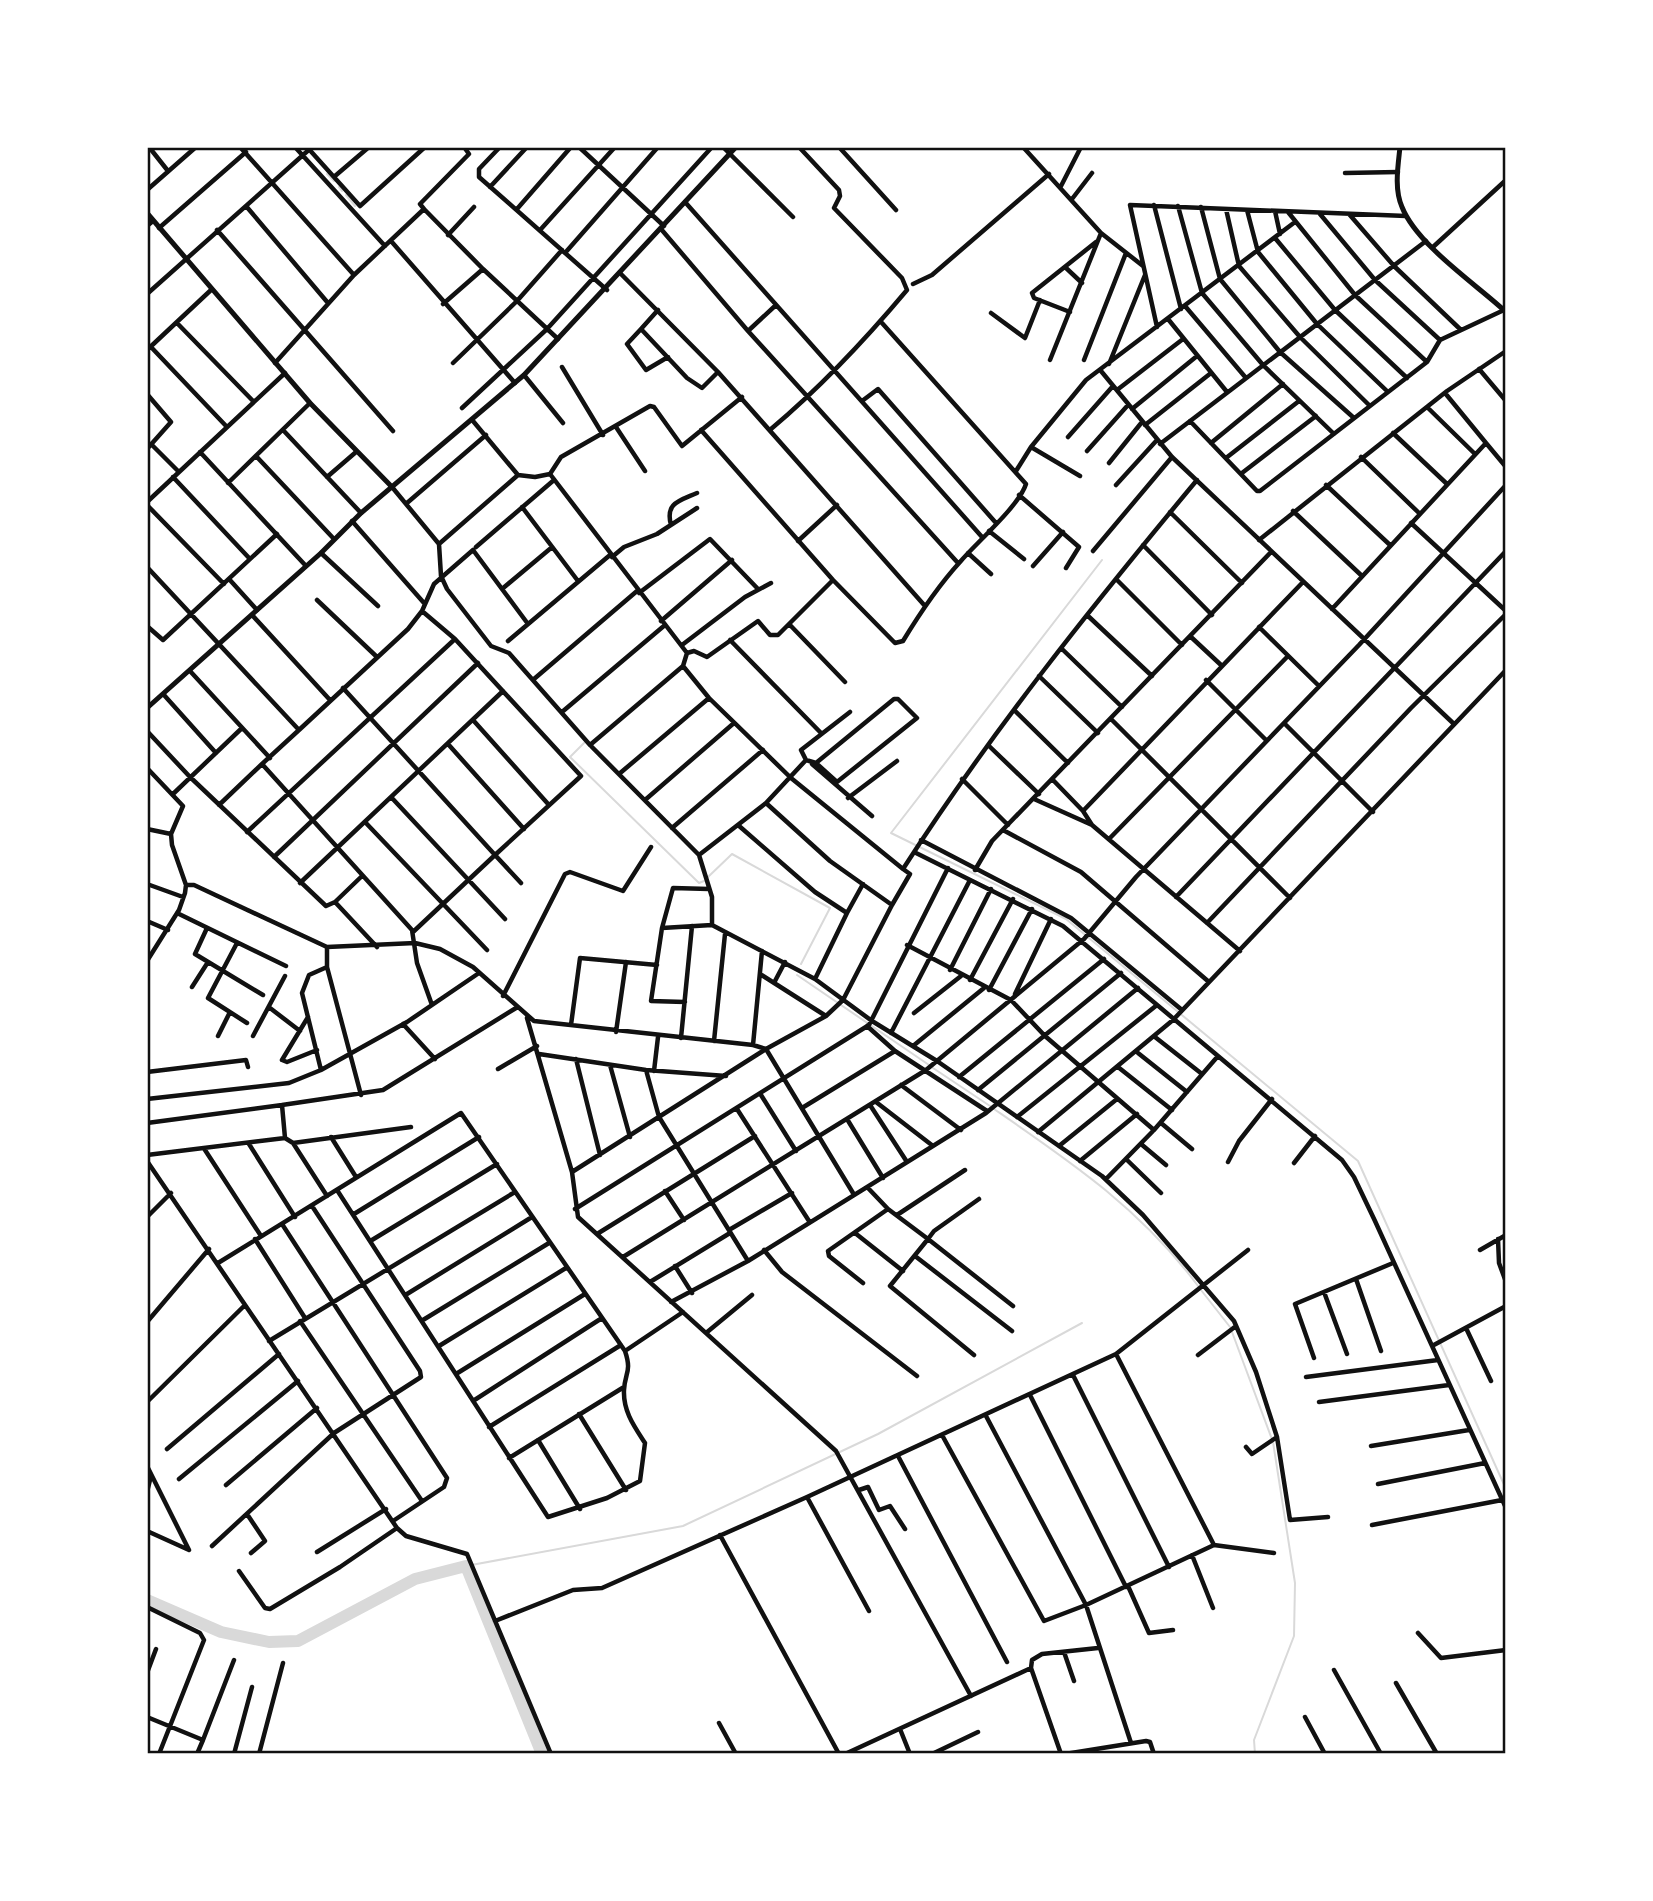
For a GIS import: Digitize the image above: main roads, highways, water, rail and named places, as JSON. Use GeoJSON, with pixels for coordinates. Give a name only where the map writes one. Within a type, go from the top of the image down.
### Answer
{"type":"FeatureCollection","features":[{"type":"Feature","properties":{"kind":"waterway"},"geometry":{"type":"LineString","coordinates":[[327,174],[334,181]]}},
{"type":"Feature","properties":{"kind":"waterway"},"geometry":{"type":"LineString","coordinates":[[339,187],[342,191]]}},
{"type":"Feature","properties":{"kind":"waterway"},"geometry":{"type":"LineString","coordinates":[[346,195],[355,206]]}},
{"type":"Feature","properties":{"kind":"waterway"},"geometry":{"type":"LineString","coordinates":[[1102,560],[891,833],[1066,919],[1358,1161],[1506,1489]]}},
{"type":"Feature","properties":{"kind":"waterway"},"geometry":{"type":"LineString","coordinates":[[584,743],[570,757],[699,883],[704,881]]}},
{"type":"Feature","properties":{"kind":"waterway"},"geometry":{"type":"LineString","coordinates":[[708,877],[732,854],[830,908],[801,964]]}},
{"type":"Feature","properties":{"kind":"waterway"},"geometry":{"type":"LineString","coordinates":[[797,975],[929,1065]]}},
{"type":"Feature","properties":{"kind":"waterway"},"geometry":{"type":"LineString","coordinates":[[933,1068],[990,1106]]}},
{"type":"Feature","properties":{"kind":"waterway"},"geometry":{"type":"LineString","coordinates":[[994,1109],[1104,1188],[1153,1233],[1198,1286]]}},
{"type":"Feature","properties":{"kind":"waterway"},"geometry":{"type":"LineString","coordinates":[[1201,1290],[1230,1327]]}},
{"type":"Feature","properties":{"kind":"waterway"},"geometry":{"type":"LineString","coordinates":[[466,1566],[683,1526],[878,1434],[1082,1323]]}},
{"type":"Feature","properties":{"kind":"waterway"},"geometry":{"type":"LineString","coordinates":[[1232,1332],[1273,1442],[1295,1583],[1294,1636],[1254,1740],[1255,1754]]}},
{"type":"Feature","properties":{"kind":"waterway"},"geometry":{"type":"LineString","coordinates":[[147,1600],[221,1632],[269,1642],[298,1641],[415,1579],[466,1566],[542,1754]]}}]}
